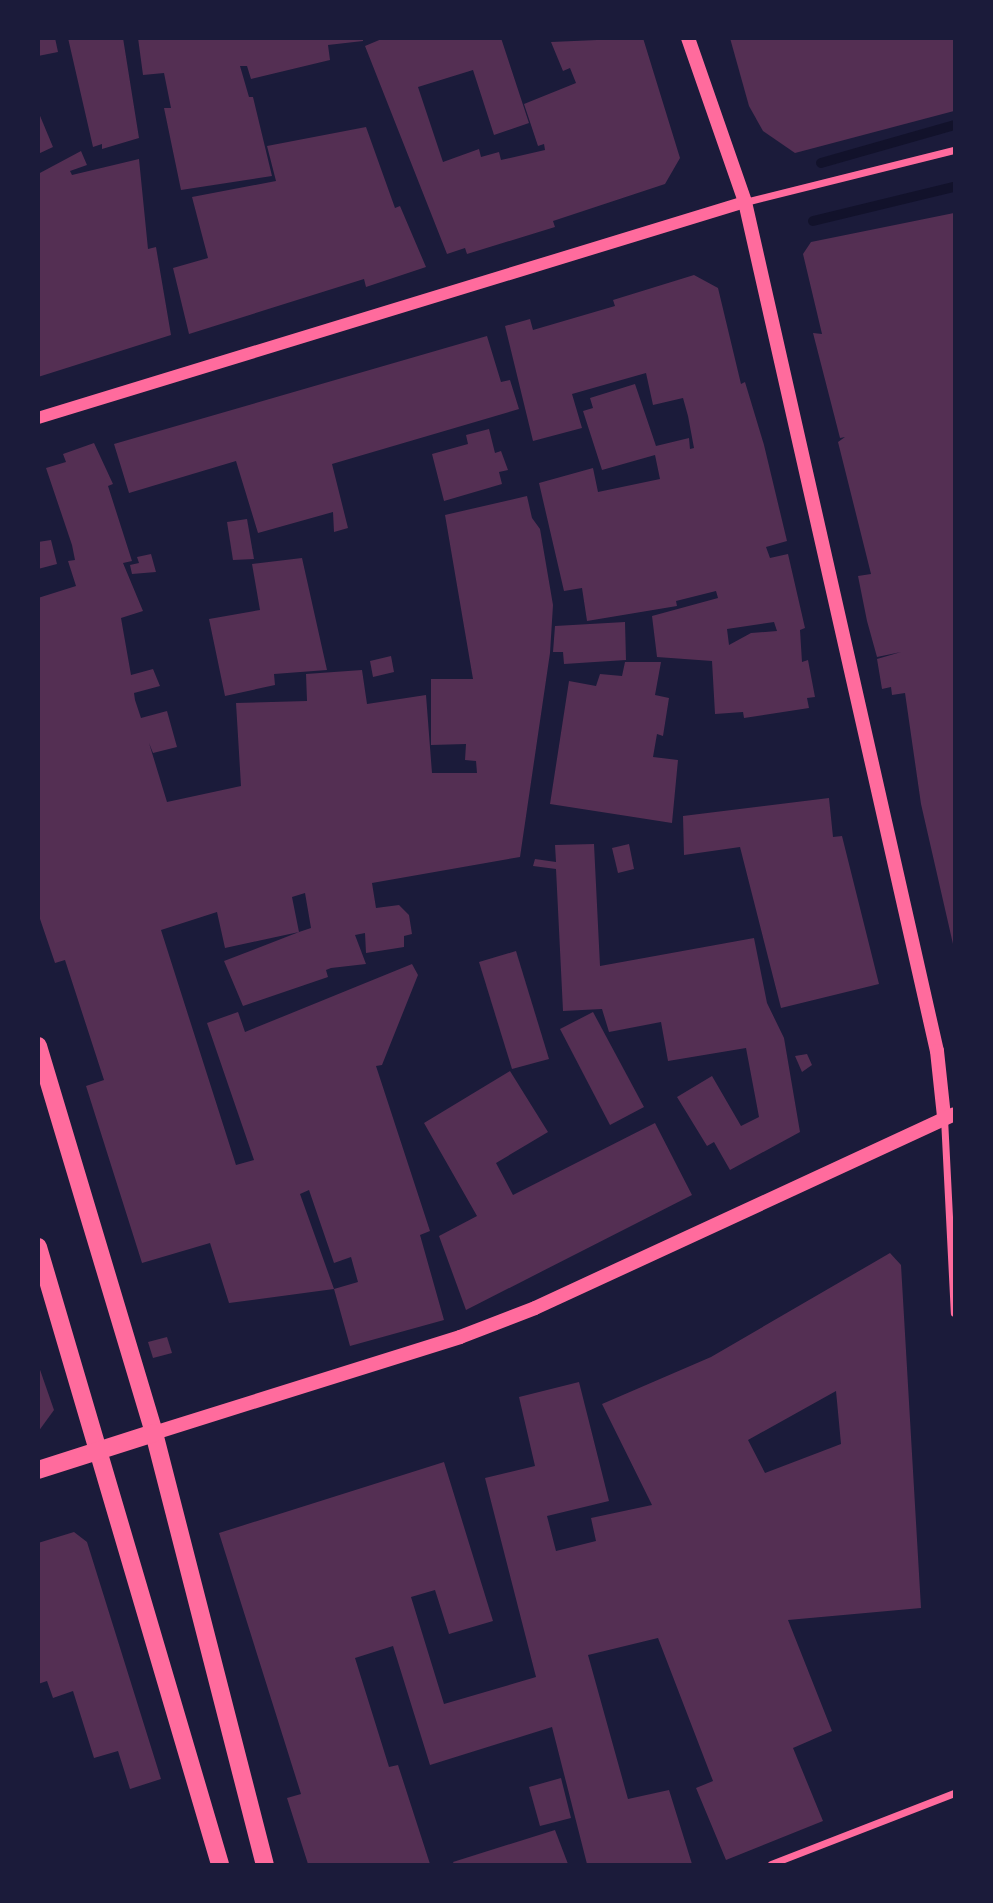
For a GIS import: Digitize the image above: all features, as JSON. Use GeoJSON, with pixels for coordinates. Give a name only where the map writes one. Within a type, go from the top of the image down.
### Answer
{"type":"FeatureCollection","features":[{"type":"Feature","properties":{"kind":"main road"},"geometry":{"type":"LineString","coordinates":[[38,1470],[98,1447],[154,1433],[460,1337],[535,1308],[949,1115],[937,1051],[745,202],[688,38]]}},
{"type":"Feature","properties":{"kind":"main road"},"geometry":{"type":"LineString","coordinates":[[38,1046],[154,1433],[265,1864]]}},
{"type":"Feature","properties":{"kind":"main road"},"geometry":{"type":"LineString","coordinates":[[38,1247],[220,1864]]}},
{"type":"Feature","properties":{"kind":"street"},"geometry":{"type":"LineString","coordinates":[[38,418],[745,202],[954,150]]}},
{"type":"Feature","properties":{"kind":"street"},"geometry":{"type":"LineString","coordinates":[[949,1115],[954,1313]]}},
{"type":"Feature","properties":{"kind":"street"},"geometry":{"type":"LineString","coordinates":[[771,1864],[954,1793]]}},
{"type":"Feature","properties":{"kind":"building"},"geometry":{"type":"Polygon","coordinates":[[[38,38],[55,38],[58,52],[38,56],[38,38]]]}},
{"type":"Feature","properties":{"kind":"building"},"geometry":{"type":"Polygon","coordinates":[[[68,38],[123,38],[139,138],[102,149],[102,144],[93,147],[68,38]]]}},
{"type":"Feature","properties":{"kind":"building"},"geometry":{"type":"Polygon","coordinates":[[[138,38],[363,38],[363,41],[328,45],[330,60],[251,79],[247,66],[240,66],[249,97],[253,97],[272,176],[181,190],[164,108],[171,108],[164,73],[143,75],[138,38]]]}},
{"type":"Feature","properties":{"kind":"building"},"geometry":{"type":"Polygon","coordinates":[[[384,38],[501,38],[529,123],[494,135],[473,70],[418,87],[443,162],[479,149],[481,157],[499,152],[501,160],[545,150],[544,144],[538,146],[524,104],[576,83],[570,68],[563,71],[551,42],[643,38],[680,158],[665,184],[553,221],[555,227],[467,254],[465,248],[447,254],[365,46],[384,38]]]}},
{"type":"Feature","properties":{"kind":"building"},"geometry":{"type":"Polygon","coordinates":[[[730,38],[954,38],[954,111],[795,153],[763,131],[749,106],[730,38]]]}},
{"type":"Feature","properties":{"kind":"building"},"geometry":{"type":"Polygon","coordinates":[[[38,111],[53,147],[38,154],[38,111]]]}},
{"type":"Feature","properties":{"kind":"building"},"geometry":{"type":"Polygon","coordinates":[[[366,127],[395,208],[400,206],[426,267],[366,287],[364,279],[189,334],[173,268],[208,258],[192,197],[276,181],[267,146],[366,127]]]}},
{"type":"Feature","properties":{"kind":"building"},"geometry":{"type":"Polygon","coordinates":[[[81,151],[87,165],[70,171],[72,175],[139,159],[148,249],[156,247],[171,335],[38,377],[38,174],[81,151]]]}},
{"type":"Feature","properties":{"kind":"building"},"geometry":{"type":"Polygon","coordinates":[[[954,213],[953,944],[921,804],[905,693],[892,695],[891,687],[882,689],[877,659],[901,652],[877,657],[867,621],[858,576],[871,574],[838,442],[845,437],[840,438],[813,333],[822,334],[803,254],[811,242],[954,213]]]}},
{"type":"Feature","properties":{"kind":"building"},"geometry":{"type":"Polygon","coordinates":[[[694,275],[718,288],[741,384],[745,382],[764,445],[787,541],[766,547],[770,558],[788,554],[805,628],[800,630],[802,662],[808,660],[815,697],[807,698],[809,708],[744,718],[743,712],[715,714],[712,661],[657,657],[652,616],[718,598],[716,591],[676,601],[677,606],[587,621],[582,588],[564,591],[539,483],[593,468],[598,492],[660,479],[655,455],[602,470],[583,411],[593,408],[590,398],[635,384],[656,446],[689,438],[690,449],[694,448],[683,398],[653,405],[646,373],[572,394],[582,428],[533,441],[505,326],[530,319],[533,330],[615,306],[613,300],[694,275]],[[774,622],[727,629],[729,645],[751,633],[777,631],[774,622]]]}},
{"type":"Feature","properties":{"kind":"building"},"geometry":{"type":"Polygon","coordinates":[[[487,336],[501,382],[510,380],[519,409],[332,464],[348,528],[334,532],[333,512],[258,533],[236,461],[129,493],[114,444],[487,336]]]}},
{"type":"Feature","properties":{"kind":"building"},"geometry":{"type":"Polygon","coordinates":[[[489,429],[495,453],[501,451],[508,470],[499,472],[502,484],[444,501],[432,454],[468,444],[466,435],[489,429]]]}},
{"type":"Feature","properties":{"kind":"building"},"geometry":{"type":"Polygon","coordinates":[[[94,443],[113,484],[108,486],[132,561],[123,563],[143,611],[121,618],[131,675],[153,669],[160,686],[134,693],[135,700],[141,718],[167,711],[177,747],[153,753],[149,743],[167,802],[241,786],[236,703],[307,701],[306,674],[362,670],[367,704],[426,695],[432,773],[477,773],[476,761],[465,760],[466,744],[431,745],[431,679],[473,679],[445,515],[527,496],[532,518],[540,529],[553,605],[550,653],[520,857],[372,883],[376,908],[399,905],[409,915],[412,934],[404,936],[404,947],[366,953],[365,933],[355,935],[366,964],[331,968],[326,970],[328,977],[243,1006],[224,961],[299,932],[225,948],[217,912],[161,930],[236,1165],[254,1160],[207,1023],[238,1012],[245,1032],[412,964],[418,975],[382,1065],[376,1066],[430,1231],[420,1235],[444,1320],[350,1346],[334,1289],[229,1303],[210,1243],[142,1263],[86,1086],[104,1080],[65,960],[55,963],[38,913],[38,598],[76,586],[68,561],[75,560],[72,545],[46,468],[66,462],[63,454],[94,443]],[[305,893],[292,897],[299,932],[311,928],[305,893]],[[309,1190],[300,1194],[334,1289],[358,1282],[351,1257],[334,1263],[309,1190]]]}},
{"type":"Feature","properties":{"kind":"building"},"geometry":{"type":"Polygon","coordinates":[[[247,519],[254,559],[233,560],[227,522],[247,519]]]}},
{"type":"Feature","properties":{"kind":"building"},"geometry":{"type":"Polygon","coordinates":[[[51,540],[57,564],[38,569],[38,542],[51,540]]]}},
{"type":"Feature","properties":{"kind":"building"},"geometry":{"type":"Polygon","coordinates":[[[151,554],[156,572],[132,574],[130,565],[139,563],[137,557],[151,554]]]}},
{"type":"Feature","properties":{"kind":"building"},"geometry":{"type":"Polygon","coordinates":[[[302,558],[327,670],[274,674],[275,685],[225,696],[209,619],[260,610],[252,564],[302,558]]]}},
{"type":"Feature","properties":{"kind":"building"},"geometry":{"type":"Polygon","coordinates":[[[625,622],[626,660],[564,664],[563,652],[553,652],[555,626],[625,622]]]}},
{"type":"Feature","properties":{"kind":"building"},"geometry":{"type":"Polygon","coordinates":[[[391,656],[394,672],[373,677],[370,661],[391,656]]]}},
{"type":"Feature","properties":{"kind":"building"},"geometry":{"type":"Polygon","coordinates":[[[625,662],[661,662],[655,695],[669,698],[663,736],[657,734],[653,757],[678,760],[672,823],[550,804],[569,681],[596,686],[600,674],[622,676],[625,662]]]}},
{"type":"Feature","properties":{"kind":"building"},"geometry":{"type":"Polygon","coordinates":[[[829,798],[833,837],[842,836],[879,984],[781,1008],[740,847],[684,855],[683,816],[829,798]]]}},
{"type":"Feature","properties":{"kind":"building"},"geometry":{"type":"Polygon","coordinates":[[[594,844],[600,966],[754,938],[767,1003],[784,1038],[800,1132],[730,1170],[714,1142],[707,1146],[677,1097],[712,1076],[741,1126],[759,1117],[746,1048],[668,1061],[661,1022],[609,1032],[602,1009],[563,1011],[556,869],[533,866],[535,859],[556,862],[555,845],[594,844]]]}},
{"type":"Feature","properties":{"kind":"building"},"geometry":{"type":"Polygon","coordinates":[[[629,844],[634,869],[618,873],[612,848],[629,844]]]}},
{"type":"Feature","properties":{"kind":"building"},"geometry":{"type":"Polygon","coordinates":[[[516,951],[549,1059],[512,1069],[479,962],[516,951]]]}},
{"type":"Feature","properties":{"kind":"building"},"geometry":{"type":"Polygon","coordinates":[[[593,1012],[644,1107],[610,1125],[560,1029],[593,1012]]]}},
{"type":"Feature","properties":{"kind":"building"},"geometry":{"type":"Polygon","coordinates":[[[807,1054],[812,1065],[802,1072],[795,1056],[807,1054]]]}},
{"type":"Feature","properties":{"kind":"building"},"geometry":{"type":"Polygon","coordinates":[[[510,1071],[548,1132],[496,1163],[513,1195],[655,1123],[692,1195],[466,1310],[439,1236],[477,1216],[424,1123],[510,1071]]]}},
{"type":"Feature","properties":{"kind":"building"},"geometry":{"type":"Polygon","coordinates":[[[890,1253],[901,1265],[921,1608],[788,1620],[832,1731],[793,1748],[823,1821],[726,1860],[696,1788],[713,1781],[658,1638],[588,1655],[628,1799],[669,1790],[692,1864],[587,1864],[552,1727],[430,1765],[393,1646],[355,1658],[389,1767],[398,1765],[430,1864],[308,1864],[287,1798],[301,1794],[219,1533],[444,1462],[493,1621],[449,1634],[435,1590],[411,1597],[444,1704],[536,1677],[485,1478],[535,1466],[519,1397],[579,1382],[609,1501],[547,1516],[556,1551],[596,1541],[591,1518],[652,1505],[602,1404],[711,1357],[890,1253]],[[836,1391],[748,1440],[765,1473],[841,1444],[836,1391]]]}},
{"type":"Feature","properties":{"kind":"building"},"geometry":{"type":"Polygon","coordinates":[[[167,1337],[172,1353],[153,1358],[148,1342],[167,1337]]]}},
{"type":"Feature","properties":{"kind":"building"},"geometry":{"type":"Polygon","coordinates":[[[38,1364],[54,1410],[38,1432],[38,1364]]]}},
{"type":"Feature","properties":{"kind":"building"},"geometry":{"type":"Polygon","coordinates":[[[74,1532],[87,1542],[161,1779],[130,1789],[118,1751],[94,1758],[73,1691],[53,1698],[47,1681],[38,1684],[38,1543],[74,1532]]]}},
{"type":"Feature","properties":{"kind":"building"},"geometry":{"type":"Polygon","coordinates":[[[561,1778],[571,1818],[540,1826],[529,1787],[561,1778]]]}},
{"type":"Feature","properties":{"kind":"building"},"geometry":{"type":"Polygon","coordinates":[[[555,1830],[568,1864],[453,1862],[555,1830]]]}},
{"type":"Feature","properties":{"kind":"waterway"},"geometry":{"type":"LineString","coordinates":[[821,163],[954,125]]}},
{"type":"Feature","properties":{"kind":"waterway"},"geometry":{"type":"LineString","coordinates":[[813,221],[954,187]]}}]}
